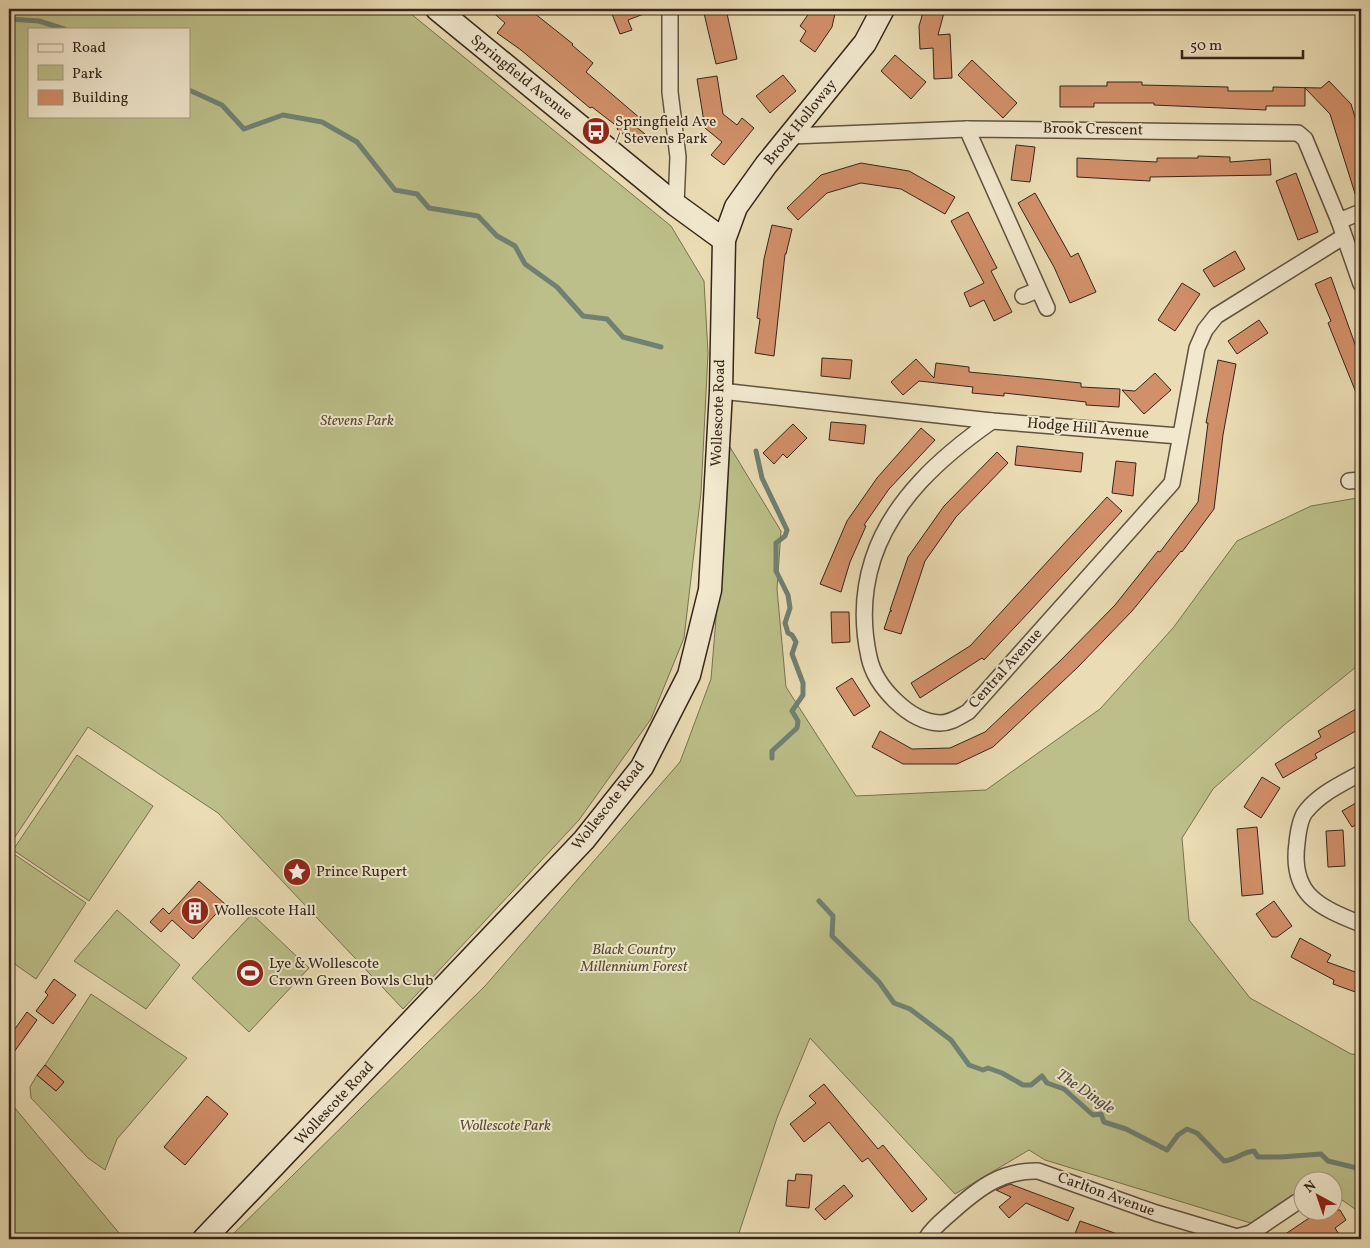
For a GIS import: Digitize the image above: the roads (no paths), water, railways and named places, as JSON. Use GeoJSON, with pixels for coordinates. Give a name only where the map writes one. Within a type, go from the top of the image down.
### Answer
{"type":"FeatureCollection","features":[{"type":"Feature","properties":{"kind":"street","name":"Springfield Avenue"},"geometry":{"type":"LineString","coordinates":[[437,9],[676,205],[724,240]]}},
{"type":"Feature","properties":{"kind":"street"},"geometry":{"type":"LineString","coordinates":[[670,9],[670,92],[678,157],[676,205]]}},
{"type":"Feature","properties":{"kind":"street","name":"Brook Holloway"},"geometry":{"type":"LineString","coordinates":[[724,240],[736,206],[865,42],[883,9]]}},
{"type":"Feature","properties":{"kind":"street"},"geometry":{"type":"LineString","coordinates":[[967,129],[1047,308]]}},
{"type":"Feature","properties":{"kind":"street","name":"Brook Crescent"},"geometry":{"type":"LineString","coordinates":[[791,136],[967,129],[1298,133],[1305,139],[1339,221],[1361,284]]}},
{"type":"Feature","properties":{"kind":"street"},"geometry":{"type":"LineString","coordinates":[[1339,221],[1361,212]]}},
{"type":"Feature","properties":{"kind":"street"},"geometry":{"type":"LineString","coordinates":[[1179,436],[1197,348],[1205,330],[1216,316],[1343,237]]}},
{"type":"Feature","properties":{"kind":"street","name":"Wollescote Road"},"geometry":{"type":"LineString","coordinates":[[204,1239],[584,840],[642,767],[689,675],[710,590],[721,391],[724,240]]}},
{"type":"Feature","properties":{"kind":"street"},"geometry":{"type":"LineString","coordinates":[[1023,296],[1038,290]]}},
{"type":"Feature","properties":{"kind":"street","name":"Hodge Hill Avenue"},"geometry":{"type":"LineString","coordinates":[[721,391],[992,421],[1179,436]]}},
{"type":"Feature","properties":{"kind":"street","name":"Central Avenue"},"geometry":{"type":"LineString","coordinates":[[992,421],[958,444],[906,497],[886,527],[873,559],[865,590],[865,628],[869,658],[874,671],[887,690],[904,708],[927,721],[941,723],[953,721],[968,712],[1172,483],[1179,436]]}},
{"type":"Feature","properties":{"kind":"street"},"geometry":{"type":"LineString","coordinates":[[1361,773],[1324,794],[1305,811],[1299,831],[1295,859],[1299,876],[1309,897],[1328,910],[1361,924]]}},
{"type":"Feature","properties":{"kind":"street","name":"Carlton Avenue"},"geometry":{"type":"LineString","coordinates":[[926,1239],[937,1225],[979,1188],[1021,1171],[1038,1171],[1156,1213],[1237,1236],[1251,1233],[1292,1205]]}},
{"type":"Feature","properties":{"kind":"waterway"},"geometry":{"type":"LineString","coordinates":[[9,19],[39,21],[61,28]]}},
{"type":"Feature","properties":{"kind":"waterway"},"geometry":{"type":"LineString","coordinates":[[190,90],[222,105],[244,129],[283,115],[322,122],[357,142],[395,190],[417,194],[429,208],[478,216],[497,236],[515,246],[525,264],[557,287],[583,316],[607,319],[623,337],[661,347]]}},
{"type":"Feature","properties":{"kind":"waterway","name":"The Dingle"},"geometry":{"type":"LineString","coordinates":[[756,451],[762,478],[787,530],[785,536],[776,543],[776,571],[788,595],[790,608],[785,623],[788,633],[792,635],[796,642],[792,654],[803,683],[803,695],[792,711],[798,721],[797,728],[772,751],[772,758]]}},
{"type":"Feature","properties":{"kind":"waterway","name":"The Dingle"},"geometry":{"type":"LineString","coordinates":[[819,901],[833,916],[832,936],[879,982],[894,1003],[910,1009],[951,1040],[969,1065],[983,1070],[988,1068],[1002,1073],[1023,1085],[1031,1085],[1042,1076],[1047,1083],[1064,1089],[1093,1115],[1101,1114],[1104,1122],[1126,1129],[1167,1150],[1178,1135],[1187,1129],[1197,1133],[1224,1161],[1254,1151],[1258,1157],[1321,1154],[1328,1161],[1361,1169]]}},
{"type":"Feature","properties":{"kind":"place","name":"Springfield Ave / Stevens Park"},"geometry":{"type":"Point","coordinates":[596,131]}},
{"type":"Feature","properties":{"kind":"place","name":"Prince Rupert"},"geometry":{"type":"Point","coordinates":[297,872]}},
{"type":"Feature","properties":{"kind":"place","name":"Wollescote Hall"},"geometry":{"type":"Point","coordinates":[195,911]}},
{"type":"Feature","properties":{"kind":"place","name":"Lye & Wollescote Crown Green Bowls Club"},"geometry":{"type":"Point","coordinates":[250,973]}},
{"type":"Feature","properties":{"kind":"park label","name":"Stevens Park"},"geometry":{"type":"Point","coordinates":[357,421]}},
{"type":"Feature","properties":{"kind":"park label","name":"Black Country Millennium Forest"},"geometry":{"type":"Point","coordinates":[634,958]}},
{"type":"Feature","properties":{"kind":"park label","name":"Wollescote Park"},"geometry":{"type":"Point","coordinates":[505,1126]}}]}
